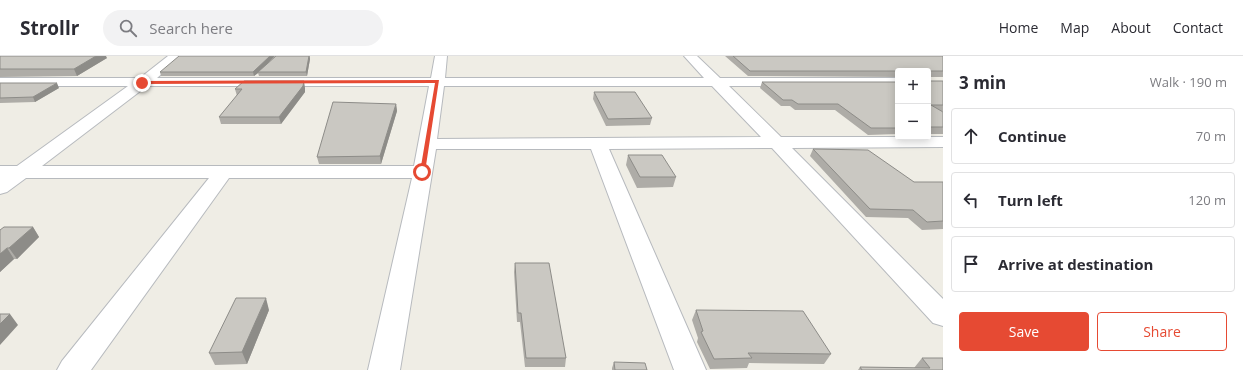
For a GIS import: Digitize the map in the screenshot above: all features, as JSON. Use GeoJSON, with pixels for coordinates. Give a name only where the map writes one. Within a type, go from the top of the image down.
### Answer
{"type":"FeatureCollection","features":[{"type":"Feature","properties":{"kind":"street"},"geometry":{"type":"LineString","coordinates":[[0,188],[142,83],[176,56]]}},
{"type":"Feature","properties":{"kind":"street"},"geometry":{"type":"LineString","coordinates":[[384,370],[422,172],[441,56]]}},
{"type":"Feature","properties":{"kind":"street"},"geometry":{"type":"LineString","coordinates":[[690,56],[776,142],[943,316]]}},
{"type":"Feature","properties":{"kind":"street"},"geometry":{"type":"LineString","coordinates":[[0,82],[895,82]]}},
{"type":"Feature","properties":{"kind":"street"},"geometry":{"type":"LineString","coordinates":[[427,144],[943,142]]}},
{"type":"Feature","properties":{"kind":"street"},"geometry":{"type":"LineString","coordinates":[[598,144],[690,370]]}},
{"type":"Feature","properties":{"kind":"street"},"geometry":{"type":"LineString","coordinates":[[0,172],[422,172]]}},
{"type":"Feature","properties":{"kind":"street"},"geometry":{"type":"LineString","coordinates":[[73,370],[223,173]]}},
{"type":"Feature","properties":{"kind":"building"},"geometry":{"type":"Polygon","coordinates":[[[0,56],[96,56],[74,69],[0,69],[0,56]]]}},
{"type":"Feature","properties":{"kind":"building"},"geometry":{"type":"Polygon","coordinates":[[[179,56],[270,56],[253,72],[160,72],[179,56]]]}},
{"type":"Feature","properties":{"kind":"building"},"geometry":{"type":"Polygon","coordinates":[[[276,56],[309,56],[306,72],[258,72],[276,56]]]}},
{"type":"Feature","properties":{"kind":"building"},"geometry":{"type":"Polygon","coordinates":[[[733,56],[943,56],[943,71],[931,71],[931,68],[895,68],[895,71],[750,71],[733,56]]]}},
{"type":"Feature","properties":{"kind":"building"},"geometry":{"type":"Polygon","coordinates":[[[244,81],[304,81],[303,86],[279,117],[219,117],[242,89],[235,89],[244,81]]]}},
{"type":"Feature","properties":{"kind":"building"},"geometry":{"type":"Polygon","coordinates":[[[931,81],[943,81],[943,105],[931,105],[931,81]]]}},
{"type":"Feature","properties":{"kind":"building"},"geometry":{"type":"Polygon","coordinates":[[[762,82],[895,82],[895,128],[871,128],[838,104],[798,104],[792,100],[783,100],[762,82]]]}},
{"type":"Feature","properties":{"kind":"building"},"geometry":{"type":"Polygon","coordinates":[[[0,83],[57,83],[33,97],[0,98],[0,83]]]}},
{"type":"Feature","properties":{"kind":"building"},"geometry":{"type":"Polygon","coordinates":[[[594,92],[635,92],[652,118],[608,119],[594,92]]]}},
{"type":"Feature","properties":{"kind":"building"},"geometry":{"type":"Polygon","coordinates":[[[333,102],[396,104],[380,156],[317,157],[333,102]]]}},
{"type":"Feature","properties":{"kind":"building"},"geometry":{"type":"Polygon","coordinates":[[[931,105],[943,112],[943,127],[931,127],[931,105]]]}},
{"type":"Feature","properties":{"kind":"building"},"geometry":{"type":"Polygon","coordinates":[[[813,149],[868,150],[914,182],[943,182],[943,221],[927,222],[913,210],[870,209],[813,149]]]}},
{"type":"Feature","properties":{"kind":"building"},"geometry":{"type":"Polygon","coordinates":[[[628,155],[662,155],[676,177],[640,177],[628,155]]]}},
{"type":"Feature","properties":{"kind":"building"},"geometry":{"type":"Polygon","coordinates":[[[4,227],[33,227],[0,254],[0,230],[4,227]]]}},
{"type":"Feature","properties":{"kind":"building"},"geometry":{"type":"Polygon","coordinates":[[[515,263],[549,263],[566,358],[526,358],[521,313],[518,313],[515,263]]]}},
{"type":"Feature","properties":{"kind":"building"},"geometry":{"type":"Polygon","coordinates":[[[236,298],[266,298],[242,352],[209,353],[236,298]]]}},
{"type":"Feature","properties":{"kind":"building"},"geometry":{"type":"Polygon","coordinates":[[[696,310],[803,311],[831,354],[748,353],[752,358],[714,359],[701,332],[703,331],[696,310]]]}},
{"type":"Feature","properties":{"kind":"building"},"geometry":{"type":"Polygon","coordinates":[[[0,314],[10,314],[0,324],[0,314]]]}},
{"type":"Feature","properties":{"kind":"building"},"geometry":{"type":"Polygon","coordinates":[[[922,358],[943,358],[943,370],[862,370],[860,367],[930,368],[922,358]]]}},
{"type":"Feature","properties":{"kind":"building"},"geometry":{"type":"Polygon","coordinates":[[[614,362],[645,363],[647,370],[615,370],[614,362]]]}},
{"type":"Feature","properties":{"kind":"route"},"geometry":{"type":"LineString","coordinates":[[142,83],[437,81],[422,172]]}}]}
